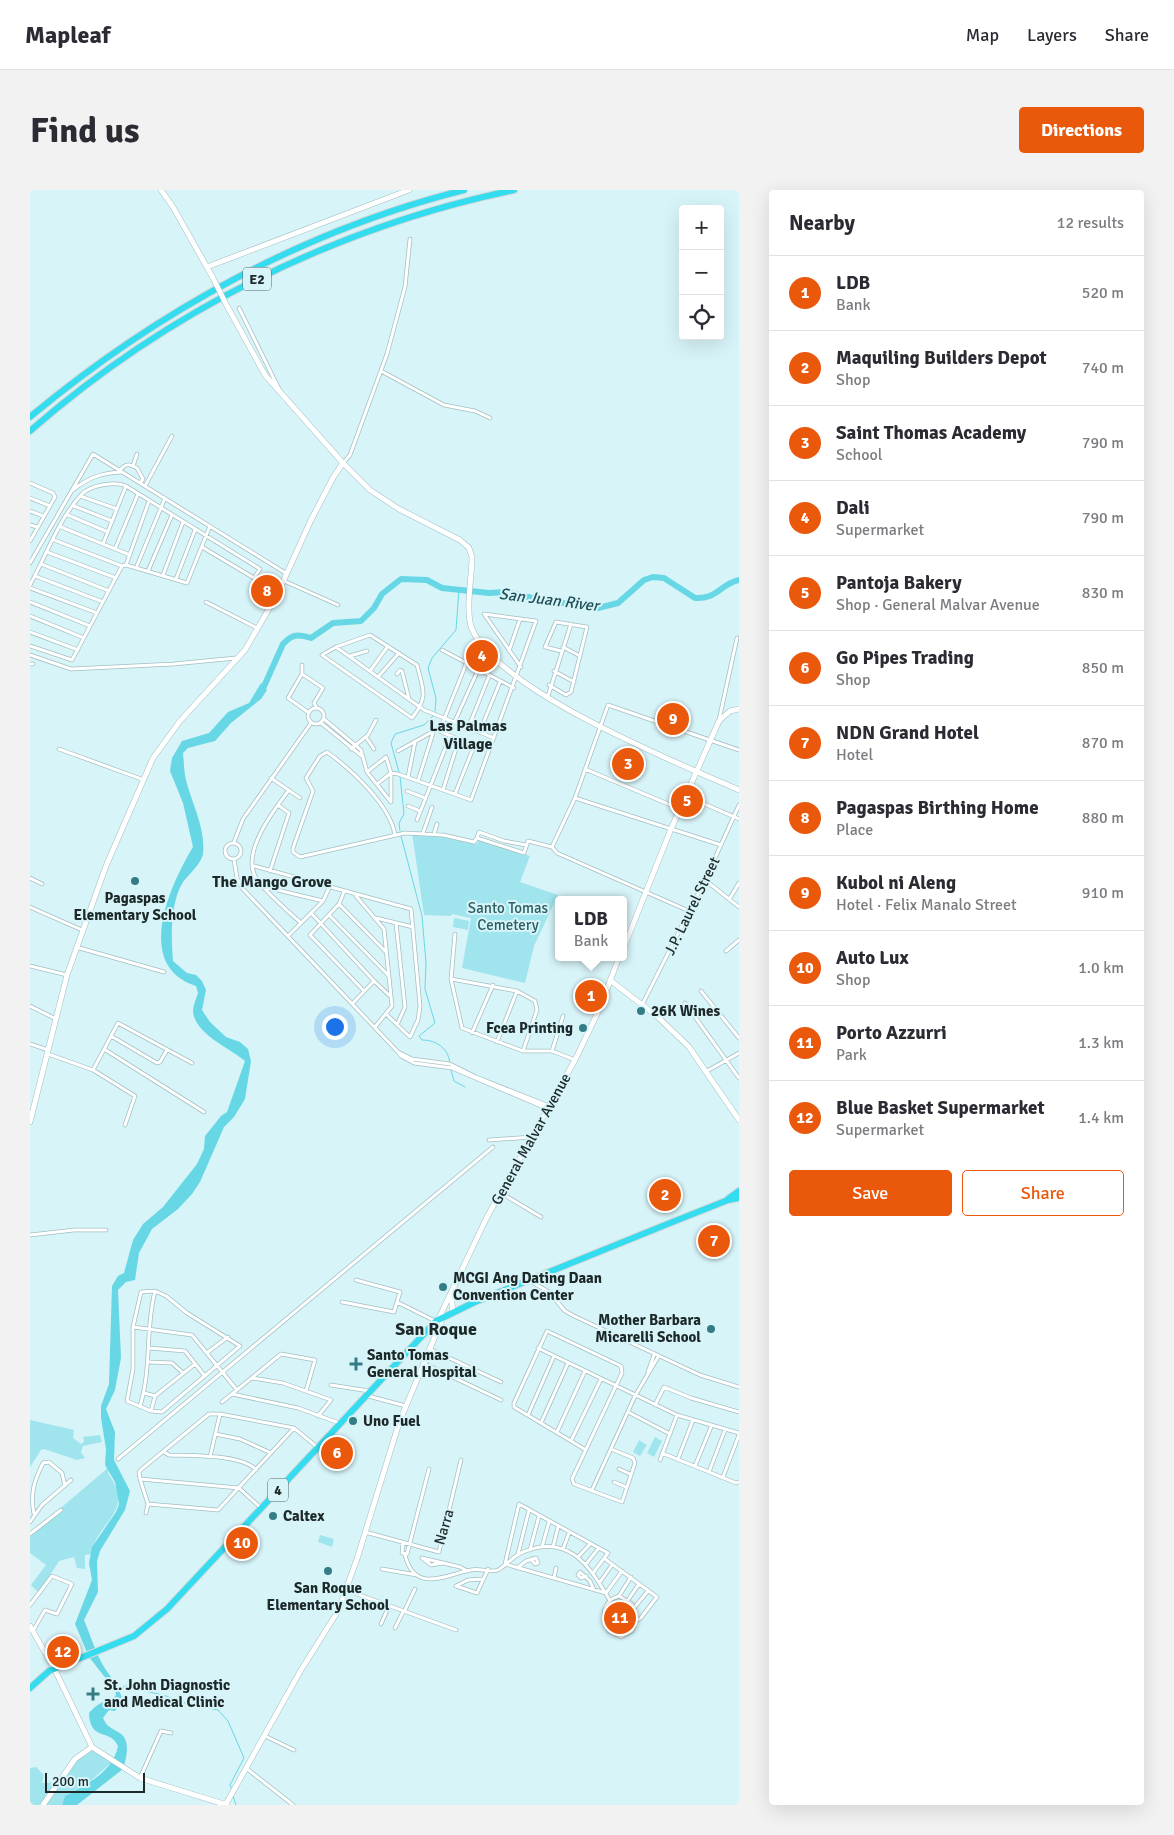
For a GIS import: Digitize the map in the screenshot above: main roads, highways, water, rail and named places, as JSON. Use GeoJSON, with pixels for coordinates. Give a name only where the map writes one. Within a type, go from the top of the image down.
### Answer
{"type":"FeatureCollection","features":[{"type":"Feature","properties":{"kind":"highway","name":"E2"},"geometry":{"type":"LineString","coordinates":[[30,416],[127,342],[179,310],[253,269],[368,220],[464,190]]}},
{"type":"Feature","properties":{"kind":"highway","name":"E2"},"geometry":{"type":"LineString","coordinates":[[30,431],[52,412],[133,351],[195,313],[259,278],[327,248],[415,215],[514,190]]}},
{"type":"Feature","properties":{"kind":"highway","name":"4"},"geometry":{"type":"LineString","coordinates":[[728,1200],[739,1191]]}},
{"type":"Feature","properties":{"kind":"highway","name":"4"},"geometry":{"type":"LineString","coordinates":[[30,1688],[49,1671],[109,1648],[134,1636],[168,1609],[439,1319],[728,1200],[739,1198]]}},
{"type":"Feature","properties":{"kind":"highway","name":"4"},"geometry":{"type":"LineString","coordinates":[[30,1693],[55,1670]]}},
{"type":"Feature","properties":{"kind":"main road"},"geometry":{"type":"LineString","coordinates":[[161,190],[173,207],[207,267],[265,375],[283,396],[370,490],[399,509],[460,540],[469,548],[472,557],[469,621],[472,630],[498,663],[517,678],[600,727],[739,790]]}},
{"type":"Feature","properties":{"kind":"main road"},"geometry":{"type":"LineString","coordinates":[[207,267],[409,190]]}},
{"type":"Feature","properties":{"kind":"main road"},"geometry":{"type":"LineString","coordinates":[[30,1122],[67,975],[76,947],[106,866],[153,758],[180,721],[238,658],[258,628],[287,574],[311,520],[343,463]]}},
{"type":"Feature","properties":{"kind":"main road"},"geometry":{"type":"LineString","coordinates":[[627,940],[671,829],[719,721],[730,712],[739,708]]}},
{"type":"Feature","properties":{"kind":"main road","name":"General Malvar Avenue"},"geometry":{"type":"LineString","coordinates":[[226,1805],[264,1736],[338,1611],[389,1450],[439,1319],[500,1192],[575,1060],[617,961]]}},
{"type":"Feature","properties":{"kind":"main road"},"geometry":{"type":"LineString","coordinates":[[610,980],[642,1004],[676,1034],[707,1071],[739,1120]]}},
{"type":"Feature","properties":{"kind":"main road"},"geometry":{"type":"LineString","coordinates":[[451,1292],[453,1312]]}},
{"type":"Feature","properties":{"kind":"main road"},"geometry":{"type":"LineString","coordinates":[[32,1629],[55,1670],[92,1747],[140,1778],[226,1805]]}},
{"type":"Feature","properties":{"kind":"main road"},"geometry":{"type":"LineString","coordinates":[[43,1805],[74,1759],[92,1747]]}},
{"type":"Feature","properties":{"kind":"waterway","name":"San Juan River"},"geometry":{"type":"LineString","coordinates":[[261,693],[283,644],[289,638],[296,636],[311,638],[333,623],[361,621],[374,608],[382,594],[401,579],[427,580],[442,588],[489,593],[505,592],[542,600],[598,608],[618,603],[644,580],[653,577],[664,578],[695,598],[703,598],[714,594],[732,582],[739,580]]}},
{"type":"Feature","properties":{"kind":"waterway"},"geometry":{"type":"LineString","coordinates":[[435,711],[436,698],[428,668],[432,658],[456,630],[459,589]]}},
{"type":"Feature","properties":{"kind":"waterway"},"geometry":{"type":"LineString","coordinates":[[399,772],[391,743],[395,734],[424,725],[433,716]]}},
{"type":"Feature","properties":{"kind":"waterway"},"geometry":{"type":"LineString","coordinates":[[400,776],[404,814],[399,823],[400,831]]}},
{"type":"Feature","properties":{"kind":"waterway"},"geometry":{"type":"LineString","coordinates":[[401,836],[422,916],[426,963],[425,989],[435,1023],[419,1036],[422,1040],[427,1040],[441,1046],[445,1050],[450,1064]]}},
{"type":"Feature","properties":{"kind":"waterway"},"geometry":{"type":"LineString","coordinates":[[451,1070],[454,1081],[465,1087]]}},
{"type":"Feature","properties":{"kind":"waterway"},"geometry":{"type":"LineString","coordinates":[[118,1690],[129,1684],[138,1685],[142,1690],[166,1696],[180,1702],[218,1710],[228,1721],[244,1758],[230,1785],[232,1790]]}},
{"type":"Feature","properties":{"kind":"waterway"},"geometry":{"type":"LineString","coordinates":[[233,1796],[236,1805]]}},
{"type":"Feature","properties":{"kind":"place","name":"Pagaspas Birthing Home"},"geometry":{"type":"Point","coordinates":[267,591]}},
{"type":"Feature","properties":{"kind":"place","name":"Dali"},"geometry":{"type":"Point","coordinates":[482,656]}},
{"type":"Feature","properties":{"kind":"place","name":"Kubol ni Aleng"},"geometry":{"type":"Point","coordinates":[673,719]}},
{"type":"Feature","properties":{"kind":"place","name":"Saint Thomas Academy"},"geometry":{"type":"Point","coordinates":[628,764]}},
{"type":"Feature","properties":{"kind":"place","name":"Pantoja Bakery"},"geometry":{"type":"Point","coordinates":[687,801]}},
{"type":"Feature","properties":{"kind":"place","name":"Pagaspas Elementary School"},"geometry":{"type":"Point","coordinates":[135,881]}},
{"type":"Feature","properties":{"kind":"place","name":"LDB"},"geometry":{"type":"Point","coordinates":[591,996]}},
{"type":"Feature","properties":{"kind":"place","name":"26K Wines"},"geometry":{"type":"Point","coordinates":[641,1011]}},
{"type":"Feature","properties":{"kind":"place","name":"Fcea Printing"},"geometry":{"type":"Point","coordinates":[583,1028]}},
{"type":"Feature","properties":{"kind":"place","name":"Maquiling Builders Depot"},"geometry":{"type":"Point","coordinates":[665,1195]}},
{"type":"Feature","properties":{"kind":"place","name":"NDN Grand Hotel"},"geometry":{"type":"Point","coordinates":[714,1241]}},
{"type":"Feature","properties":{"kind":"place","name":"MCGI Ang Dating Daan Convention Center"},"geometry":{"type":"Point","coordinates":[443,1287]}},
{"type":"Feature","properties":{"kind":"place","name":"Mother Barbara Micarelli School"},"geometry":{"type":"Point","coordinates":[711,1329]}},
{"type":"Feature","properties":{"kind":"place","name":"Santo Tomas General Hospital"},"geometry":{"type":"Point","coordinates":[356,1364]}},
{"type":"Feature","properties":{"kind":"place","name":"Uno Fuel"},"geometry":{"type":"Point","coordinates":[353,1421]}},
{"type":"Feature","properties":{"kind":"place","name":"Go Pipes Trading"},"geometry":{"type":"Point","coordinates":[337,1453]}},
{"type":"Feature","properties":{"kind":"place","name":"Caltex"},"geometry":{"type":"Point","coordinates":[273,1516]}},
{"type":"Feature","properties":{"kind":"place","name":"Auto Lux"},"geometry":{"type":"Point","coordinates":[242,1543]}},
{"type":"Feature","properties":{"kind":"place","name":"San Roque Elementary School"},"geometry":{"type":"Point","coordinates":[328,1571]}},
{"type":"Feature","properties":{"kind":"place","name":"Porto Azzurri"},"geometry":{"type":"Point","coordinates":[620,1618]}},
{"type":"Feature","properties":{"kind":"place","name":"Blue Basket Supermarket"},"geometry":{"type":"Point","coordinates":[63,1652]}},
{"type":"Feature","properties":{"kind":"place","name":"St. John Diagnostic and Medical Clinic"},"geometry":{"type":"Point","coordinates":[93,1694]}},
{"type":"Feature","properties":{"kind":"district","name":"Las Palmas Village"},"geometry":{"type":"Point","coordinates":[468,735]}},
{"type":"Feature","properties":{"kind":"district","name":"The Mango Grove"},"geometry":{"type":"Point","coordinates":[272,882]}},
{"type":"Feature","properties":{"kind":"district","name":"San Roque"},"geometry":{"type":"Point","coordinates":[436,1329]}},
{"type":"Feature","properties":{"kind":"park label","name":"Santo Tomas Cemetery"},"geometry":{"type":"Point","coordinates":[508,916]}}]}
